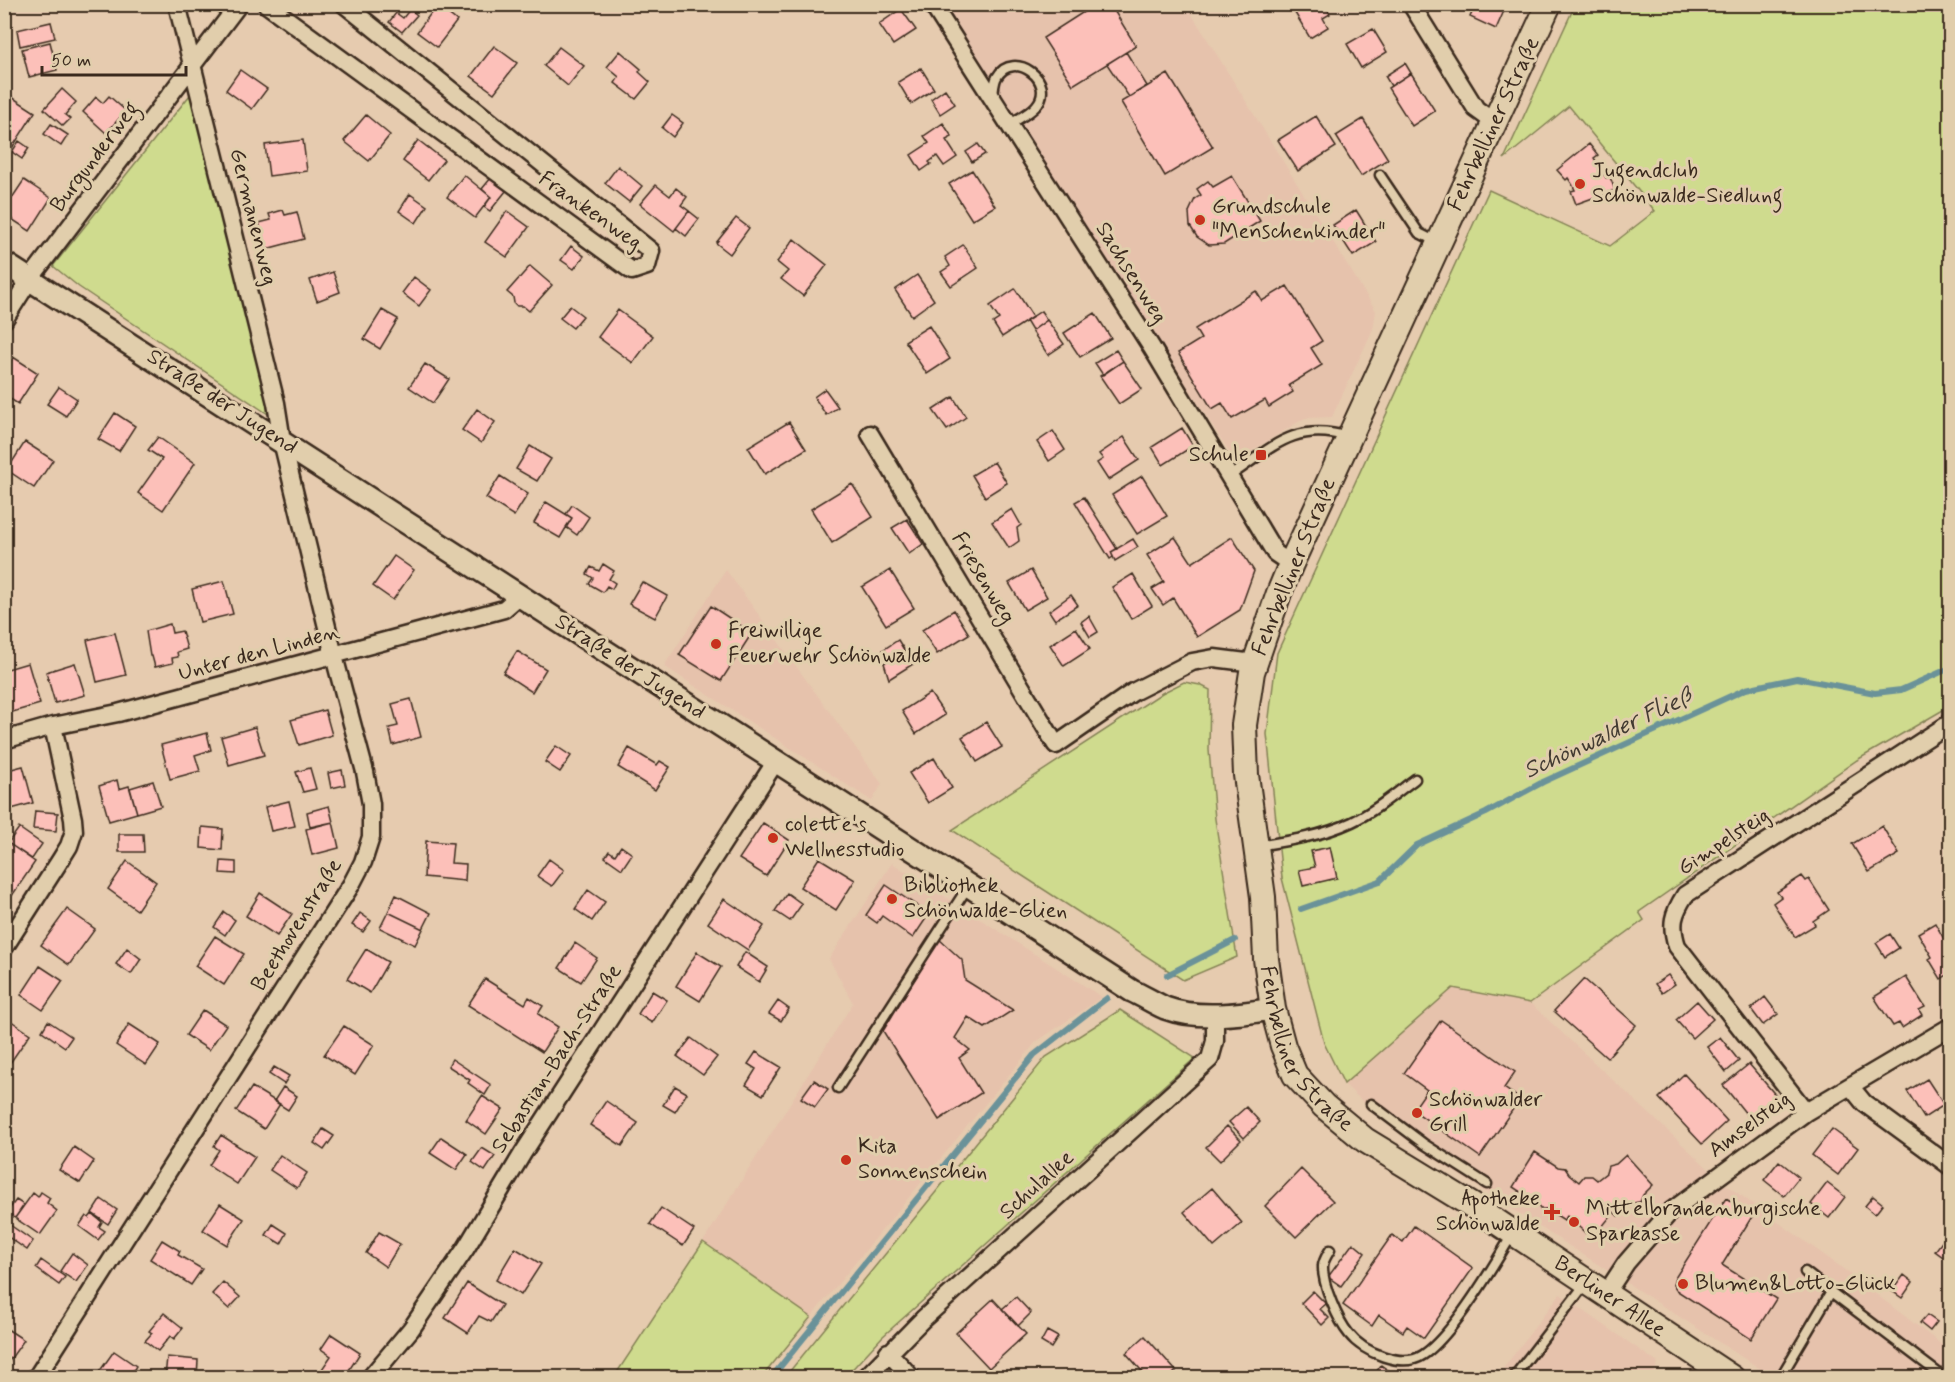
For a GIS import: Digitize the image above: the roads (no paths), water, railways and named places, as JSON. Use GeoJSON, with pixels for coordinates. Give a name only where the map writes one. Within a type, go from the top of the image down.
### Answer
{"type":"FeatureCollection","features":[{"type":"Feature","properties":{"kind":"main road","name":"Fehrbelliner Straße"},"geometry":{"type":"LineString","coordinates":[[1365,1140],[1324,1106],[1295,1075],[1283,1046],[1274,1009],[1266,959],[1263,897],[1246,776],[1244,725],[1254,663],[1291,564],[1549,4]]}},
{"type":"Feature","properties":{"kind":"main road","name":"Berliner Allee"},"geometry":{"type":"LineString","coordinates":[[1365,1140],[1513,1233],[1732,1377]]}},
{"type":"Feature","properties":{"kind":"street","name":"Germanenweg"},"geometry":{"type":"LineString","coordinates":[[177,4],[276,403],[282,441]]}},
{"type":"Feature","properties":{"kind":"street","name":"Burgunderweg"},"geometry":{"type":"LineString","coordinates":[[4,320],[30,279],[239,4]]}},
{"type":"Feature","properties":{"kind":"street","name":"Frankenweg"},"geometry":{"type":"LineString","coordinates":[[266,4],[632,271],[647,266],[651,251],[344,4]]}},
{"type":"Feature","properties":{"kind":"street","name":"Sachsenweg"},"geometry":{"type":"LineString","coordinates":[[932,4],[1127,308],[1275,553],[1291,564]]}},
{"type":"Feature","properties":{"kind":"street"},"geometry":{"type":"LineString","coordinates":[[1411,4],[1476,109],[1494,122]]}},
{"type":"Feature","properties":{"kind":"street","name":"Straße der Jugend"},"geometry":{"type":"LineString","coordinates":[[4,263],[1131,991],[1166,1008],[1183,1012],[1215,1015],[1274,1009]]}},
{"type":"Feature","properties":{"kind":"street","name":"Friesenweg"},"geometry":{"type":"LineString","coordinates":[[870,434],[1056,745],[1133,692],[1192,662],[1214,658],[1254,663]]}},
{"type":"Feature","properties":{"kind":"street","name":"Beethovenstraße"},"geometry":{"type":"LineString","coordinates":[[36,1377],[351,885],[363,861],[370,837],[371,804],[365,772],[334,656],[282,441]]}},
{"type":"Feature","properties":{"kind":"street","name":"Unter den Linden"},"geometry":{"type":"LineString","coordinates":[[4,740],[53,726],[118,713],[504,609],[519,596]]}},
{"type":"Feature","properties":{"kind":"street","name":"Gimpelsteig"},"geometry":{"type":"LineString","coordinates":[[1806,1112],[1677,946],[1671,929],[1675,911],[1684,895],[1950,723]]}},
{"type":"Feature","properties":{"kind":"street"},"geometry":{"type":"LineString","coordinates":[[4,948],[62,859],[74,831],[53,726]]}},
{"type":"Feature","properties":{"kind":"street","name":"Sebastian-Bach-Straße"},"geometry":{"type":"LineString","coordinates":[[370,1377],[411,1329],[466,1248],[523,1153],[776,760]]}},
{"type":"Feature","properties":{"kind":"street","name":"Schulallee"},"geometry":{"type":"LineString","coordinates":[[865,1377],[931,1311],[1210,1059],[1215,1041],[1215,1015]]}},
{"type":"Feature","properties":{"kind":"street","name":"Amselsteig"},"geometry":{"type":"LineString","coordinates":[[1596,1289],[1626,1263],[1670,1212],[1806,1112],[1950,1027]]}},
{"type":"Feature","properties":{"kind":"street"},"geometry":{"type":"LineString","coordinates":[[1851,1087],[1864,1103],[1950,1166]]}},
{"type":"Feature","properties":{"kind":"street"},"geometry":{"type":"LineString","coordinates":[[888,1352],[912,1377]]}},
{"type":"Feature","properties":{"kind":"lane"},"geometry":{"type":"LineString","coordinates":[[992,100],[996,79],[1007,68],[1023,67],[1036,75],[1042,90],[1037,105],[1009,125]]}},
{"type":"Feature","properties":{"kind":"lane"},"geometry":{"type":"LineString","coordinates":[[1380,175],[1419,232],[1439,243]]}},
{"type":"Feature","properties":{"kind":"lane"},"geometry":{"type":"LineString","coordinates":[[1230,476],[1282,440],[1300,432],[1332,432],[1349,437]]}},
{"type":"Feature","properties":{"kind":"lane"},"geometry":{"type":"LineString","coordinates":[[1256,846],[1313,836],[1353,822],[1390,799],[1414,779]]}},
{"type":"Feature","properties":{"kind":"lane"},"geometry":{"type":"LineString","coordinates":[[838,1088],[969,885]]}},
{"type":"Feature","properties":{"kind":"lane"},"geometry":{"type":"LineString","coordinates":[[1371,1104],[1424,1144],[1487,1184]]}},
{"type":"Feature","properties":{"kind":"lane"},"geometry":{"type":"LineString","coordinates":[[1330,1250],[1322,1263],[1323,1277],[1348,1334],[1364,1347],[1389,1358],[1405,1361],[1422,1356],[1437,1343],[1459,1317],[1513,1233]]}},
{"type":"Feature","properties":{"kind":"lane"},"geometry":{"type":"LineString","coordinates":[[1805,1272],[1941,1377]]}},
{"type":"Feature","properties":{"kind":"lane"},"geometry":{"type":"LineString","coordinates":[[1513,1377],[1596,1289]]}},
{"type":"Feature","properties":{"kind":"lane"},"geometry":{"type":"LineString","coordinates":[[1780,1377],[1831,1292]]}},
{"type":"Feature","properties":{"kind":"waterway","name":"Schönwalder Fließ"},"geometry":{"type":"LineString","coordinates":[[1301,909],[1380,881],[1417,845],[1486,813],[1543,782],[1746,689],[1797,678],[1875,693],[1901,690],[1950,668]]}},
{"type":"Feature","properties":{"kind":"waterway","name":"Schönwalder Fließ"},"geometry":{"type":"LineString","coordinates":[[1167,975],[1235,940]]}},
{"type":"Feature","properties":{"kind":"waterway","name":"Schönwalder Fließ"},"geometry":{"type":"LineString","coordinates":[[771,1378],[1034,1055],[1107,998]]}},
{"type":"Feature","properties":{"kind":"place","name":"Jugendclub Schönwalde-Siedlung"},"geometry":{"type":"Point","coordinates":[1580,184]}},
{"type":"Feature","properties":{"kind":"place","name":"Grundschule \"Menschenkinder\""},"geometry":{"type":"Point","coordinates":[1200,220]}},
{"type":"Feature","properties":{"kind":"place","name":"Schule"},"geometry":{"type":"Point","coordinates":[1261,455]}},
{"type":"Feature","properties":{"kind":"place","name":"Freiwillige Feuerwehr Schönwalde"},"geometry":{"type":"Point","coordinates":[716,644]}},
{"type":"Feature","properties":{"kind":"place","name":"colette's Wellnesstudio"},"geometry":{"type":"Point","coordinates":[773,838]}},
{"type":"Feature","properties":{"kind":"place","name":"Bibliothek Schönwalde-Glien"},"geometry":{"type":"Point","coordinates":[892,899]}},
{"type":"Feature","properties":{"kind":"place","name":"Schönwalder Grill"},"geometry":{"type":"Point","coordinates":[1417,1113]}},
{"type":"Feature","properties":{"kind":"place","name":"Kita Sonnenschein"},"geometry":{"type":"Point","coordinates":[846,1160]}},
{"type":"Feature","properties":{"kind":"place","name":"Apotheke Schönwalde"},"geometry":{"type":"Point","coordinates":[1552,1212]}},
{"type":"Feature","properties":{"kind":"place","name":"Mittelbrandenburgische Sparkasse"},"geometry":{"type":"Point","coordinates":[1574,1222]}},
{"type":"Feature","properties":{"kind":"place","name":"Blumen&Lotto-Glück"},"geometry":{"type":"Point","coordinates":[1683,1284]}}]}
